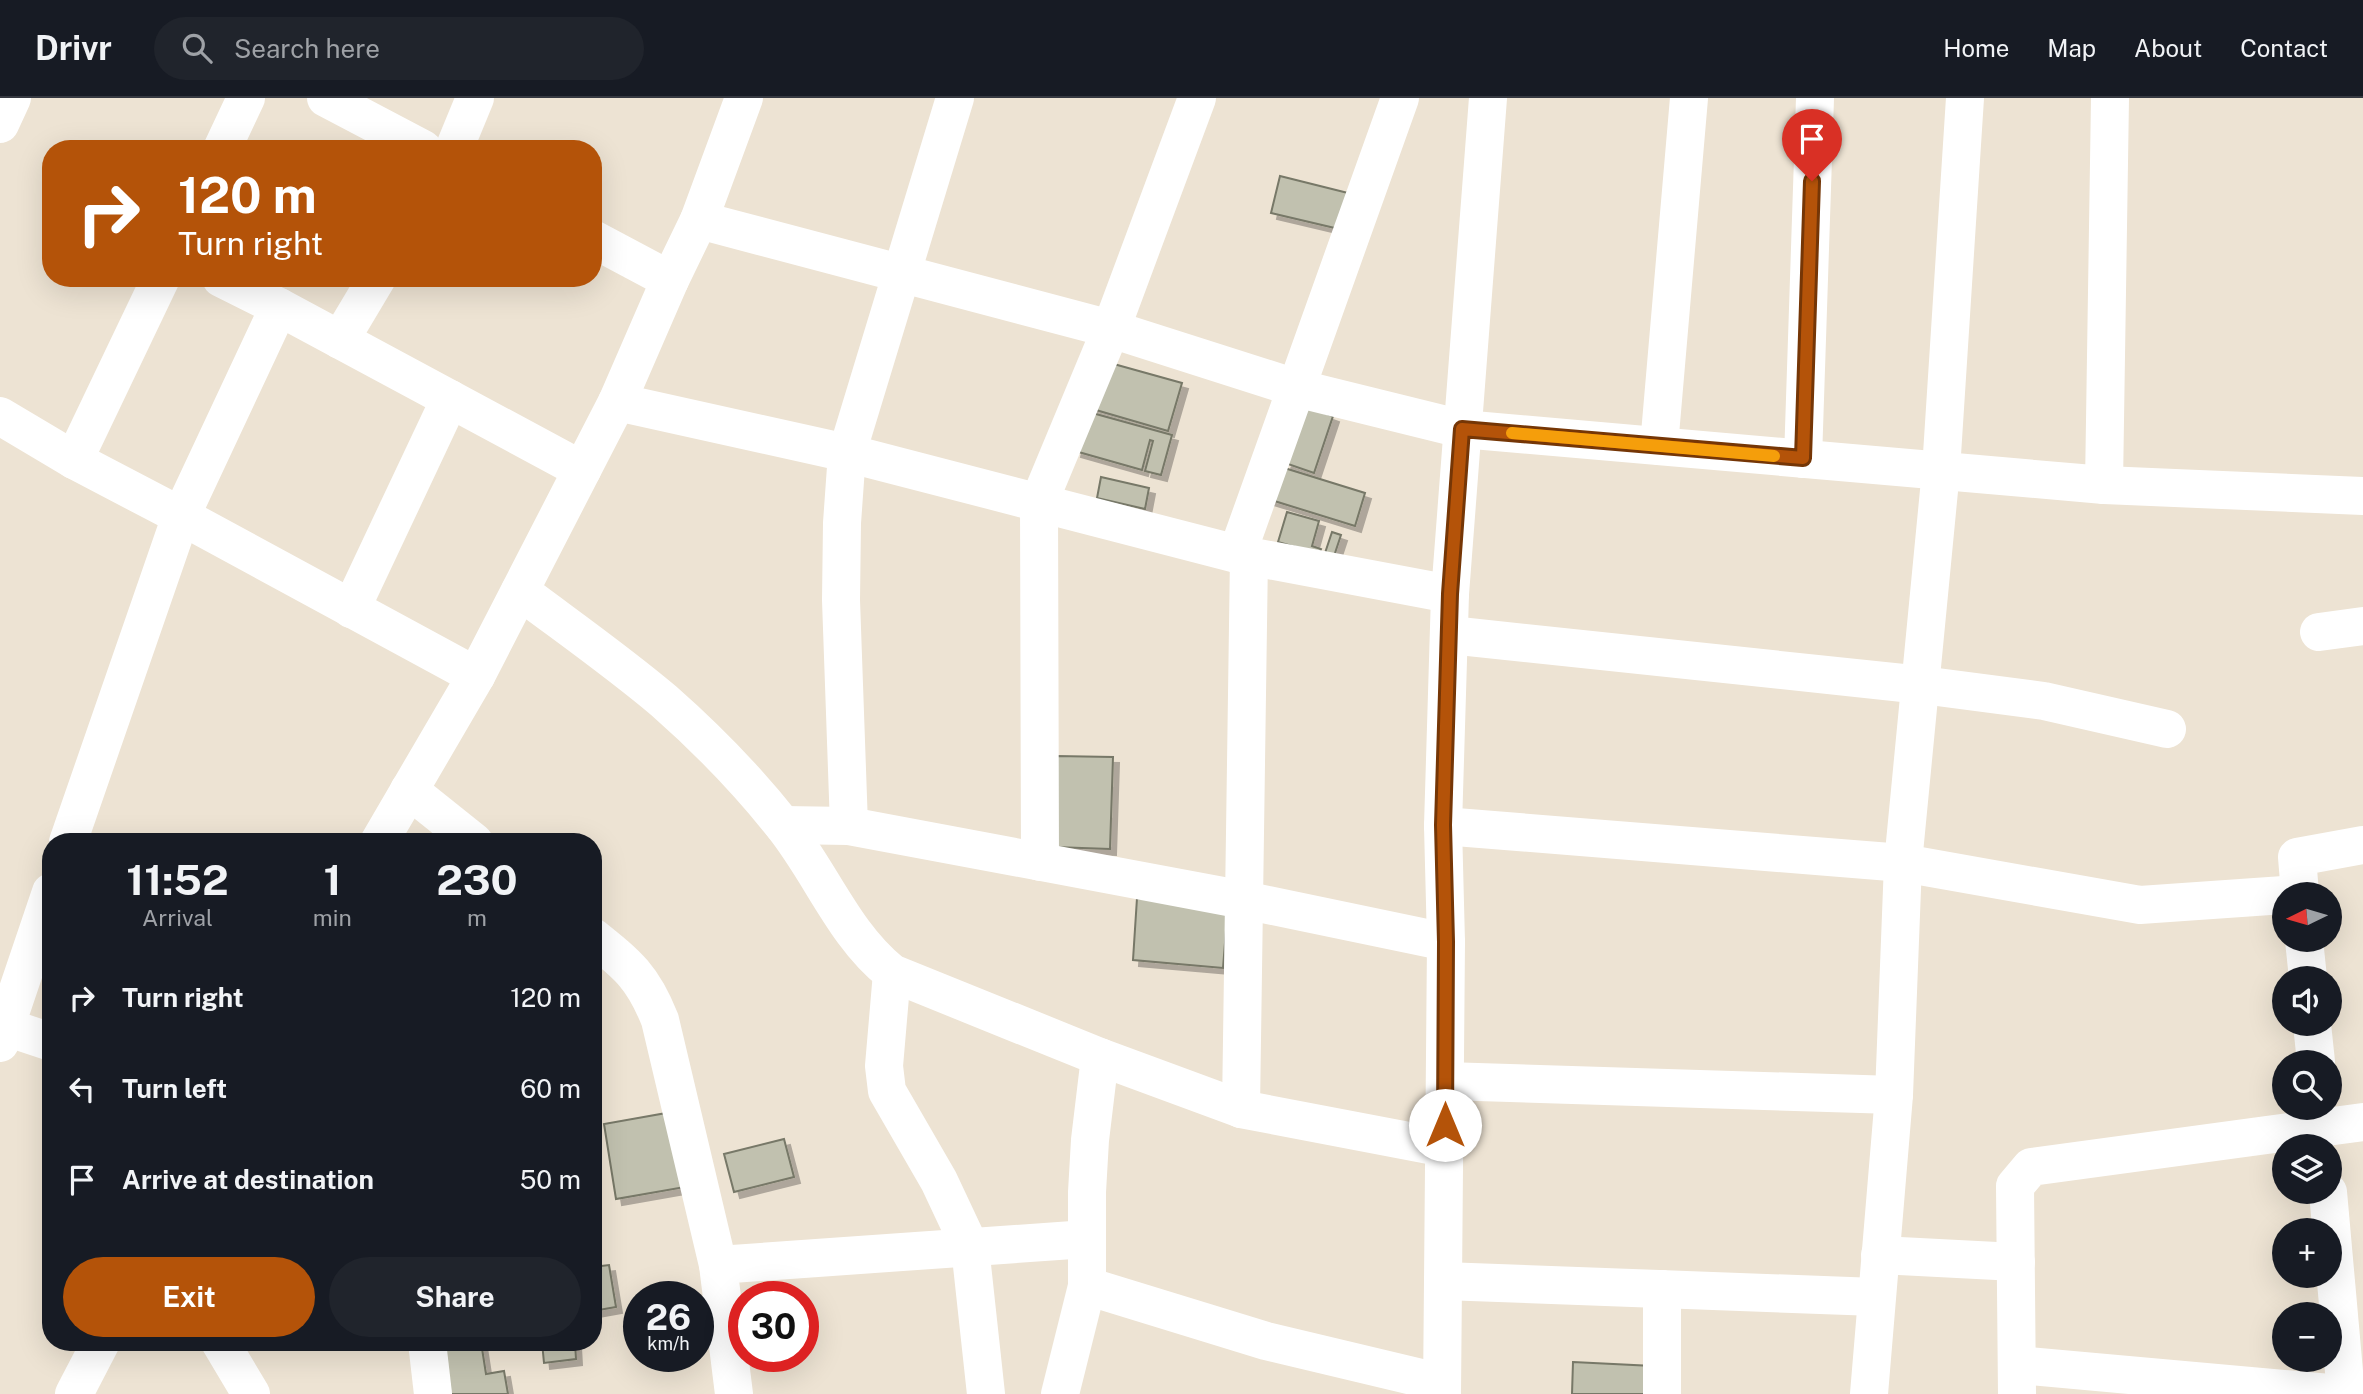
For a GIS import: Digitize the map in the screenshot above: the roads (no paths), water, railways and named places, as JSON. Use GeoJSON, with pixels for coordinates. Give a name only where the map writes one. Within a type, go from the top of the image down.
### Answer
{"type":"FeatureCollection","features":[{"type":"Feature","properties":{"kind":"street"},"geometry":{"type":"LineString","coordinates":[[0,124],[12,98]]}},
{"type":"Feature","properties":{"kind":"street"},"geometry":{"type":"LineString","coordinates":[[226,140],[246,98]]}},
{"type":"Feature","properties":{"kind":"street"},"geometry":{"type":"LineString","coordinates":[[326,98],[406,140]]}},
{"type":"Feature","properties":{"kind":"street"},"geometry":{"type":"LineString","coordinates":[[458,140],[475,98]]}},
{"type":"Feature","properties":{"kind":"street"},"geometry":{"type":"LineString","coordinates":[[384,833],[476,676],[617,402],[670,279],[699,220],[744,98]]}},
{"type":"Feature","properties":{"kind":"street"},"geometry":{"type":"LineString","coordinates":[[849,826],[841,600],[842,523],[847,453],[956,98]]}},
{"type":"Feature","properties":{"kind":"street"},"geometry":{"type":"LineString","coordinates":[[1040,862],[1039,502],[1111,329],[1197,98]]}},
{"type":"Feature","properties":{"kind":"street"},"geometry":{"type":"LineString","coordinates":[[1241,1109],[1244,900],[1243,555],[1296,388],[1400,98]]}},
{"type":"Feature","properties":{"kind":"street"},"geometry":{"type":"LineString","coordinates":[[1087,1286],[1266,1341],[1442,1389],[1446,942],[1443,825],[1450,594],[1488,98]]}},
{"type":"Feature","properties":{"kind":"street"},"geometry":{"type":"LineString","coordinates":[[1659,446],[1689,98]]}},
{"type":"Feature","properties":{"kind":"street"},"geometry":{"type":"LineString","coordinates":[[1803,458],[1815,98]]}},
{"type":"Feature","properties":{"kind":"street"},"geometry":{"type":"LineString","coordinates":[[1869,1394],[1894,1095],[1903,863],[1941,470],[1965,98]]}},
{"type":"Feature","properties":{"kind":"street"},"geometry":{"type":"LineString","coordinates":[[2104,485],[2110,98]]}},
{"type":"Feature","properties":{"kind":"street"},"geometry":{"type":"LineString","coordinates":[[699,220],[1111,329],[1296,388],[1462,429],[2104,485],[2363,496]]}},
{"type":"Feature","properties":{"kind":"street"},"geometry":{"type":"LineString","coordinates":[[602,244],[670,279]]}},
{"type":"Feature","properties":{"kind":"street"},"geometry":{"type":"LineString","coordinates":[[74,460],[157,287]]}},
{"type":"Feature","properties":{"kind":"street"},"geometry":{"type":"LineString","coordinates":[[239,287],[582,470]]}},
{"type":"Feature","properties":{"kind":"street"},"geometry":{"type":"LineString","coordinates":[[340,340],[372,287]]}},
{"type":"Feature","properties":{"kind":"street"},"geometry":{"type":"LineString","coordinates":[[71,833],[181,516],[279,307]]}},
{"type":"Feature","properties":{"kind":"street"},"geometry":{"type":"LineString","coordinates":[[351,609],[450,399]]}},
{"type":"Feature","properties":{"kind":"street"},"geometry":{"type":"LineString","coordinates":[[617,402],[847,453],[1243,555],[1450,594]]}},
{"type":"Feature","properties":{"kind":"street"},"geometry":{"type":"LineString","coordinates":[[0,416],[74,460],[476,676]]}},
{"type":"Feature","properties":{"kind":"street"},"geometry":{"type":"LineString","coordinates":[[520,591],[663,701],[705,739],[783,825],[860,941],[876,960],[892,973],[1100,1057],[1241,1109],[1445,1148]]}},
{"type":"Feature","properties":{"kind":"street"},"geometry":{"type":"LineString","coordinates":[[2319,632],[2363,626]]}},
{"type":"Feature","properties":{"kind":"street"},"geometry":{"type":"LineString","coordinates":[[1450,635],[1922,685],[2044,701],[2167,729]]}},
{"type":"Feature","properties":{"kind":"street"},"geometry":{"type":"LineString","coordinates":[[410,790],[463,833]]}},
{"type":"Feature","properties":{"kind":"street"},"geometry":{"type":"LineString","coordinates":[[783,825],[849,826],[1244,900],[1446,942]]}},
{"type":"Feature","properties":{"kind":"street"},"geometry":{"type":"LineString","coordinates":[[1443,825],[1903,863],[2140,905],[2272,896]]}},
{"type":"Feature","properties":{"kind":"street"},"geometry":{"type":"LineString","coordinates":[[2299,882],[2297,857],[2363,845]]}},
{"type":"Feature","properties":{"kind":"street"},"geometry":{"type":"LineString","coordinates":[[42,917],[1,1031],[42,1040]]}},
{"type":"Feature","properties":{"kind":"street"},"geometry":{"type":"LineString","coordinates":[[602,956],[640,979],[651,996],[660,1020],[719,1265],[734,1394]]}},
{"type":"Feature","properties":{"kind":"street"},"geometry":{"type":"LineString","coordinates":[[892,973],[884,1066],[887,1091],[939,1181],[970,1247],[986,1394]]}},
{"type":"Feature","properties":{"kind":"street"},"geometry":{"type":"LineString","coordinates":[[1060,1394],[1087,1286],[1090,1140],[1100,1057]]}},
{"type":"Feature","properties":{"kind":"street"},"geometry":{"type":"LineString","coordinates":[[1445,1081],[1894,1095]]}},
{"type":"Feature","properties":{"kind":"street"},"geometry":{"type":"LineString","coordinates":[[2329,1204],[2344,1394],[2018,1379],[2015,1186],[2031,1167],[2363,1122]]}},
{"type":"Feature","properties":{"kind":"street"},"geometry":{"type":"LineString","coordinates":[[719,1265],[1087,1239]]}},
{"type":"Feature","properties":{"kind":"street"},"geometry":{"type":"LineString","coordinates":[[1880,1255],[2016,1262]]}},
{"type":"Feature","properties":{"kind":"street"},"geometry":{"type":"LineString","coordinates":[[1443,1281],[1876,1297]]}},
{"type":"Feature","properties":{"kind":"street"},"geometry":{"type":"LineString","coordinates":[[1662,1289],[1662,1394]]}},
{"type":"Feature","properties":{"kind":"street"},"geometry":{"type":"LineString","coordinates":[[74,1394],[97,1351]]}},
{"type":"Feature","properties":{"kind":"street"},"geometry":{"type":"LineString","coordinates":[[225,1351],[251,1394]]}},
{"type":"Feature","properties":{"kind":"street"},"geometry":{"type":"LineString","coordinates":[[428,1351],[433,1394]]}}]}
